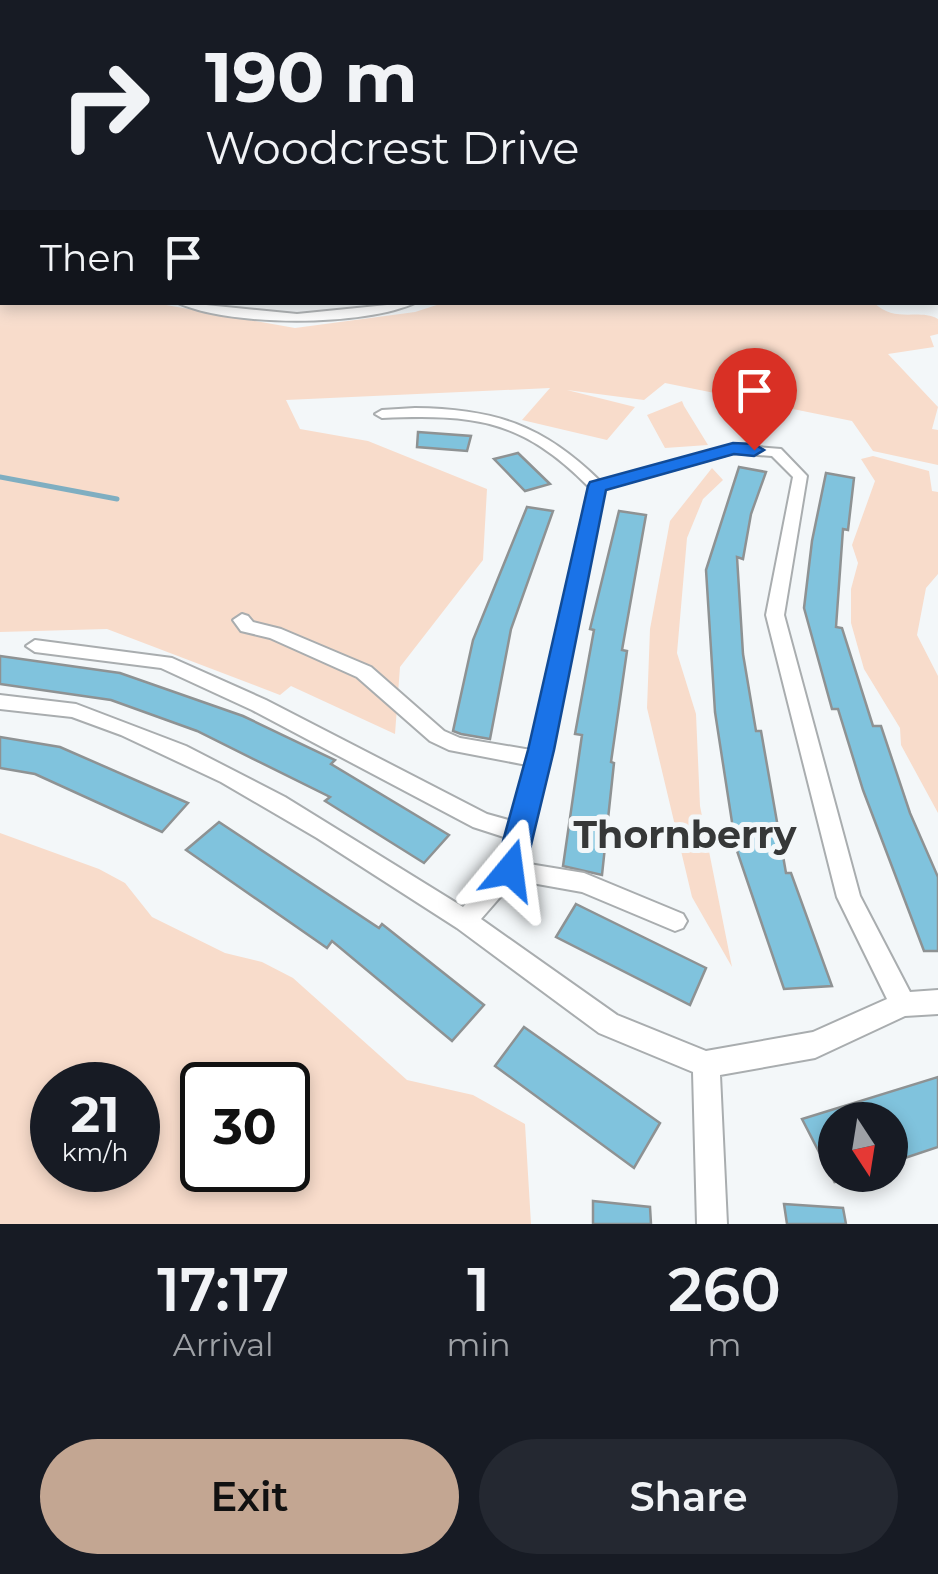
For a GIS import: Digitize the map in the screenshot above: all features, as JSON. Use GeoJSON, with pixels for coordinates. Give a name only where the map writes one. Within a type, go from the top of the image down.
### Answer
{"type":"FeatureCollection","features":[{"type":"Feature","properties":{"kind":"street"},"geometry":{"type":"LineString","coordinates":[[199,305],[283,319],[322,319],[396,305]]}},
{"type":"Feature","properties":{"kind":"street"},"geometry":{"type":"LineString","coordinates":[[371,399],[387,420],[444,410],[489,416],[552,444],[597,486]]}},
{"type":"Feature","properties":{"kind":"street"},"geometry":{"type":"LineString","coordinates":[[597,486],[733,448],[776,452],[800,476],[775,615],[849,898],[903,1004]]}},
{"type":"Feature","properties":{"kind":"street"},"geometry":{"type":"LineString","coordinates":[[465,922],[510,870],[539,759],[597,486]]}},
{"type":"Feature","properties":{"kind":"street"},"geometry":{"type":"LineString","coordinates":[[242,620],[247,627],[274,634],[364,672],[437,736],[456,745],[539,759]]}},
{"type":"Feature","properties":{"kind":"street"},"geometry":{"type":"LineString","coordinates":[[34,646],[165,662],[259,705],[481,821],[521,833]]}},
{"type":"Feature","properties":{"kind":"street"},"geometry":{"type":"LineString","coordinates":[[0,702],[73,710],[201,760],[281,804],[465,922],[608,1024],[706,1064],[815,1045],[903,1004],[938,1002]]}},
{"type":"Feature","properties":{"kind":"street"},"geometry":{"type":"LineString","coordinates":[[510,870],[584,883],[674,921]]}},
{"type":"Feature","properties":{"kind":"street"},"geometry":{"type":"LineString","coordinates":[[706,1064],[712,1224]]}},
{"type":"Feature","properties":{"kind":"shaded area"},"geometry":{"type":"Polygon","coordinates":[[[0,305],[166,305],[295,328],[415,312],[437,305],[876,305],[898,314],[938,319],[938,334],[930,336],[934,347],[888,354],[938,407],[932,429],[938,430],[938,465],[873,451],[852,421],[665,383],[644,400],[567,390],[635,407],[607,440],[522,420],[550,388],[286,400],[300,429],[368,441],[487,489],[483,560],[400,667],[395,734],[291,686],[280,695],[107,629],[0,632],[0,305]]]}},
{"type":"Feature","properties":{"kind":"shaded area"},"geometry":{"type":"Polygon","coordinates":[[[682,401],[708,445],[665,448],[647,415],[682,401]]]}},
{"type":"Feature","properties":{"kind":"shaded area"},"geometry":{"type":"Polygon","coordinates":[[[873,456],[929,471],[932,491],[938,492],[938,574],[926,588],[917,635],[938,676],[938,813],[901,745],[900,728],[864,669],[851,623],[851,589],[858,563],[852,545],[875,481],[861,459],[873,456]]]}},
{"type":"Feature","properties":{"kind":"shaded area"},"geometry":{"type":"Polygon","coordinates":[[[712,468],[723,480],[703,499],[687,538],[677,653],[696,714],[700,806],[732,967],[692,897],[647,708],[650,629],[670,521],[712,468]]]}},
{"type":"Feature","properties":{"kind":"shaded area"},"geometry":{"type":"Polygon","coordinates":[[[0,833],[99,869],[125,883],[152,917],[225,953],[262,962],[293,978],[407,1080],[473,1095],[525,1124],[531,1224],[0,1224],[0,833]]]}},
{"type":"Feature","properties":{"kind":"building"},"geometry":{"type":"Polygon","coordinates":[[[418,432],[471,436],[467,451],[417,447],[418,432]]]}},
{"type":"Feature","properties":{"kind":"building"},"geometry":{"type":"Polygon","coordinates":[[[518,453],[550,484],[525,491],[494,459],[518,453]]]}},
{"type":"Feature","properties":{"kind":"building"},"geometry":{"type":"Polygon","coordinates":[[[739,467],[766,472],[751,514],[743,559],[737,557],[743,654],[756,731],[761,731],[786,873],[791,873],[832,986],[784,989],[736,848],[715,712],[706,570],[739,467]]]}},
{"type":"Feature","properties":{"kind":"building"},"geometry":{"type":"Polygon","coordinates":[[[826,473],[854,478],[848,530],[843,529],[836,627],[842,628],[873,726],[881,726],[910,813],[938,877],[938,951],[924,951],[863,790],[838,709],[832,709],[804,608],[826,473]]]}},
{"type":"Feature","properties":{"kind":"building"},"geometry":{"type":"Polygon","coordinates":[[[527,507],[553,511],[511,629],[490,739],[461,734],[453,731],[473,640],[527,507]]]}},
{"type":"Feature","properties":{"kind":"building"},"geometry":{"type":"Polygon","coordinates":[[[619,511],[646,515],[622,650],[627,651],[611,762],[614,763],[602,875],[563,866],[582,735],[575,734],[594,630],[590,629],[619,511]]]}},
{"type":"Feature","properties":{"kind":"building"},"geometry":{"type":"Polygon","coordinates":[[[0,656],[120,673],[243,716],[335,760],[331,764],[449,835],[424,863],[325,801],[330,797],[197,731],[111,700],[0,684],[0,656]]]}},
{"type":"Feature","properties":{"kind":"building"},"geometry":{"type":"Polygon","coordinates":[[[0,737],[60,747],[188,803],[162,832],[35,774],[0,768],[0,737]]]}},
{"type":"Feature","properties":{"kind":"building"},"geometry":{"type":"Polygon","coordinates":[[[219,822],[379,928],[382,924],[484,1005],[452,1041],[332,941],[327,948],[186,850],[219,822]]]}},
{"type":"Feature","properties":{"kind":"building"},"geometry":{"type":"Polygon","coordinates":[[[576,904],[706,968],[690,1005],[556,937],[576,904]]]}},
{"type":"Feature","properties":{"kind":"building"},"geometry":{"type":"Polygon","coordinates":[[[524,1027],[660,1123],[634,1168],[495,1066],[524,1027]]]}},
{"type":"Feature","properties":{"kind":"building"},"geometry":{"type":"Polygon","coordinates":[[[938,1077],[938,1147],[908,1157],[908,1102],[857,1102],[938,1077]]]}},
{"type":"Feature","properties":{"kind":"building"},"geometry":{"type":"Polygon","coordinates":[[[818,1114],[818,1150],[802,1119],[818,1114]]]}},
{"type":"Feature","properties":{"kind":"building"},"geometry":{"type":"Polygon","coordinates":[[[593,1201],[650,1207],[651,1224],[593,1224],[593,1201]]]}},
{"type":"Feature","properties":{"kind":"building"},"geometry":{"type":"Polygon","coordinates":[[[784,1204],[843,1208],[846,1224],[787,1224],[784,1204]]]}},
{"type":"Feature","properties":{"kind":"waterway"},"geometry":{"type":"LineString","coordinates":[[0,477],[117,499]]}},
{"type":"Feature","properties":{"kind":"district","name":"Thornberry"},"geometry":{"type":"Point","coordinates":[685,834]}},
{"type":"Feature","properties":{"kind":"route"},"geometry":{"type":"LineString","coordinates":[[510,870],[541,750],[597,486],[681,466],[733,448],[754,450]]}}]}
